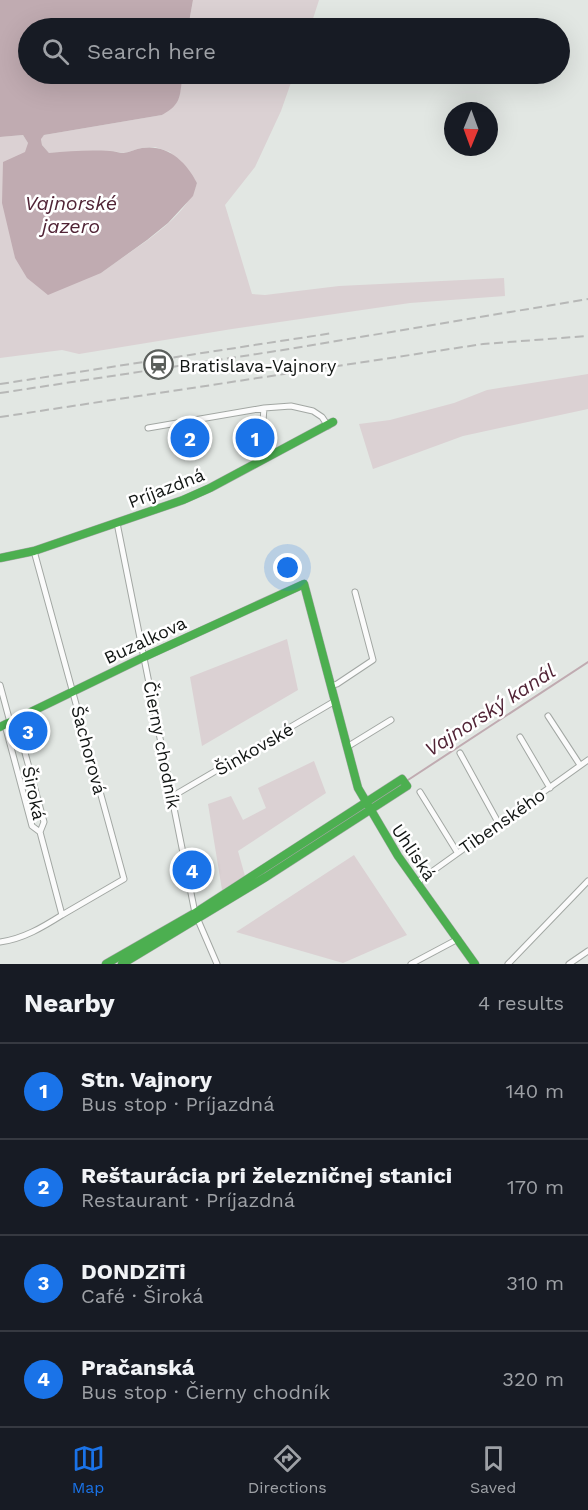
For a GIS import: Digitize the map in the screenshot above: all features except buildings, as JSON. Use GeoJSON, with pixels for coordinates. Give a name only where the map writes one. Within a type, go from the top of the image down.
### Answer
{"type":"FeatureCollection","features":[{"type":"Feature","properties":{"kind":"street"},"geometry":{"type":"LineString","coordinates":[[148,428],[264,408],[291,406],[304,407],[331,424]]}},
{"type":"Feature","properties":{"kind":"street"},"geometry":{"type":"LineString","coordinates":[[260,460],[264,408]]}},
{"type":"Feature","properties":{"kind":"street","name":"Príjazdná"},"geometry":{"type":"LineString","coordinates":[[0,558],[34,551],[183,500],[331,424]]}},
{"type":"Feature","properties":{"kind":"street","name":"Čierny chodník"},"geometry":{"type":"LineString","coordinates":[[117,523],[196,917],[217,964]]}},
{"type":"Feature","properties":{"kind":"street","name":"Šachorová"},"geometry":{"type":"LineString","coordinates":[[34,551],[124,879],[62,915]]}},
{"type":"Feature","properties":{"kind":"street","name":"Buzalkova"},"geometry":{"type":"LineString","coordinates":[[8,723],[144,657],[304,584]]}},
{"type":"Feature","properties":{"kind":"street","name":"Uhliská"},"geometry":{"type":"LineString","coordinates":[[304,584],[358,788],[367,807],[416,883],[475,964]]}},
{"type":"Feature","properties":{"kind":"street"},"geometry":{"type":"LineString","coordinates":[[332,686],[373,660],[355,592]]}},
{"type":"Feature","properties":{"kind":"street","name":"Široká"},"geometry":{"type":"LineString","coordinates":[[0,685],[32,826],[40,832]]}},
{"type":"Feature","properties":{"kind":"street","name":"Šinkovské"},"geometry":{"type":"LineString","coordinates":[[173,796],[335,701]]}},
{"type":"Feature","properties":{"kind":"street"},"geometry":{"type":"LineString","coordinates":[[548,716],[580,765]]}},
{"type":"Feature","properties":{"kind":"street"},"geometry":{"type":"LineString","coordinates":[[347,747],[391,720]]}},
{"type":"Feature","properties":{"kind":"street","name":"Široká"},"geometry":{"type":"LineString","coordinates":[[8,723],[44,822],[40,832],[62,915]]}},
{"type":"Feature","properties":{"kind":"street"},"geometry":{"type":"LineString","coordinates":[[520,737],[550,788]]}},
{"type":"Feature","properties":{"kind":"street"},"geometry":{"type":"LineString","coordinates":[[460,753],[499,824]]}},
{"type":"Feature","properties":{"kind":"street","name":"Tibenského"},"geometry":{"type":"LineString","coordinates":[[416,883],[588,760]]}},
{"type":"Feature","properties":{"kind":"street"},"geometry":{"type":"LineString","coordinates":[[122,964],[367,807],[407,786],[402,779],[367,807]]}},
{"type":"Feature","properties":{"kind":"street"},"geometry":{"type":"LineString","coordinates":[[420,792],[458,852]]}},
{"type":"Feature","properties":{"kind":"street"},"geometry":{"type":"LineString","coordinates":[[508,964],[588,881]]}},
{"type":"Feature","properties":{"kind":"street"},"geometry":{"type":"LineString","coordinates":[[0,942],[10,941],[39,929],[62,915]]}},
{"type":"Feature","properties":{"kind":"street"},"geometry":{"type":"LineString","coordinates":[[106,964],[196,917]]}},
{"type":"Feature","properties":{"kind":"street"},"geometry":{"type":"LineString","coordinates":[[411,964],[458,939]]}},
{"type":"Feature","properties":{"kind":"street"},"geometry":{"type":"LineString","coordinates":[[569,964],[588,951]]}},
{"type":"Feature","properties":{"kind":"shaded area"},"geometry":{"type":"Polygon","coordinates":[[[193,0],[319,0],[313,18],[190,18],[193,0]]]}},
{"type":"Feature","properties":{"kind":"shaded area"},"geometry":{"type":"Polygon","coordinates":[[[181,84],[290,84],[281,111],[255,167],[225,205],[252,294],[265,295],[339,286],[504,278],[505,296],[410,303],[79,354],[62,350],[0,358],[0,137],[23,135],[28,143],[12,241],[15,258],[101,273],[170,222],[191,197],[197,183],[170,152],[155,147],[125,153],[111,151],[49,153],[42,145],[41,138],[44,135],[162,115],[179,98],[181,84]]]}},
{"type":"Feature","properties":{"kind":"shaded area"},"geometry":{"type":"Polygon","coordinates":[[[588,374],[588,409],[463,436],[373,469],[359,424],[390,420],[454,403],[487,390],[588,374]]]}},
{"type":"Feature","properties":{"kind":"shaded area"},"geometry":{"type":"Polygon","coordinates":[[[287,639],[298,690],[202,746],[190,677],[287,639]]]}},
{"type":"Feature","properties":{"kind":"shaded area"},"geometry":{"type":"Polygon","coordinates":[[[314,761],[326,793],[238,851],[245,876],[222,890],[208,804],[231,796],[243,820],[266,808],[258,788],[314,761]]]}},
{"type":"Feature","properties":{"kind":"shaded area"},"geometry":{"type":"Polygon","coordinates":[[[354,855],[407,935],[343,963],[236,932],[354,855]]]}},
{"type":"Feature","properties":{"kind":"water","name":"Vajnorské jazero"},"geometry":{"type":"Polygon","coordinates":[[[0,0],[193,0],[190,18],[18,18],[18,84],[181,84],[177,103],[162,115],[44,135],[41,139],[42,145],[49,153],[112,151],[124,153],[151,147],[160,149],[181,161],[197,183],[193,196],[168,223],[101,273],[48,295],[27,278],[15,258],[2,203],[3,162],[25,152],[28,143],[23,135],[0,137],[0,0]]]}},
{"type":"Feature","properties":{"kind":"waterway","name":"Vajnorský kanál"},"geometry":{"type":"LineString","coordinates":[[408,780],[588,662]]}},
{"type":"Feature","properties":{"kind":"waterway","name":"Vajnorský kanál"},"geometry":{"type":"LineString","coordinates":[[372,803],[401,784]]}},
{"type":"Feature","properties":{"kind":"railway"},"geometry":{"type":"LineString","coordinates":[[0,393],[283,350],[588,299]]}},
{"type":"Feature","properties":{"kind":"railway"},"geometry":{"type":"LineString","coordinates":[[0,384],[333,333]]}},
{"type":"Feature","properties":{"kind":"railway"},"geometry":{"type":"LineString","coordinates":[[0,417],[483,344],[588,336]]}},
{"type":"Feature","properties":{"kind":"traffic: fast"},"geometry":{"type":"LineString","coordinates":[[0,558],[34,551],[183,500],[210,488],[333,422]]}},
{"type":"Feature","properties":{"kind":"traffic: fast"},"geometry":{"type":"LineString","coordinates":[[0,727],[144,657],[304,584],[358,788],[398,856],[475,964]]}},
{"type":"Feature","properties":{"kind":"traffic: fast"},"geometry":{"type":"LineString","coordinates":[[106,964],[195,913],[402,779],[407,786],[266,877],[122,964]]}},
{"type":"Feature","properties":{"kind":"place","name":"Bratislava-Vajnory"},"geometry":{"type":"Point","coordinates":[158,365]}},
{"type":"Feature","properties":{"kind":"place","name":"Reštaurácia pri železničnej stanici"},"geometry":{"type":"Point","coordinates":[190,438]}},
{"type":"Feature","properties":{"kind":"place","name":"Stn. Vajnory"},"geometry":{"type":"Point","coordinates":[255,438]}},
{"type":"Feature","properties":{"kind":"place","name":"DONDZiTi"},"geometry":{"type":"Point","coordinates":[28,731]}},
{"type":"Feature","properties":{"kind":"place","name":"Pračanská"},"geometry":{"type":"Point","coordinates":[192,870]}}]}
